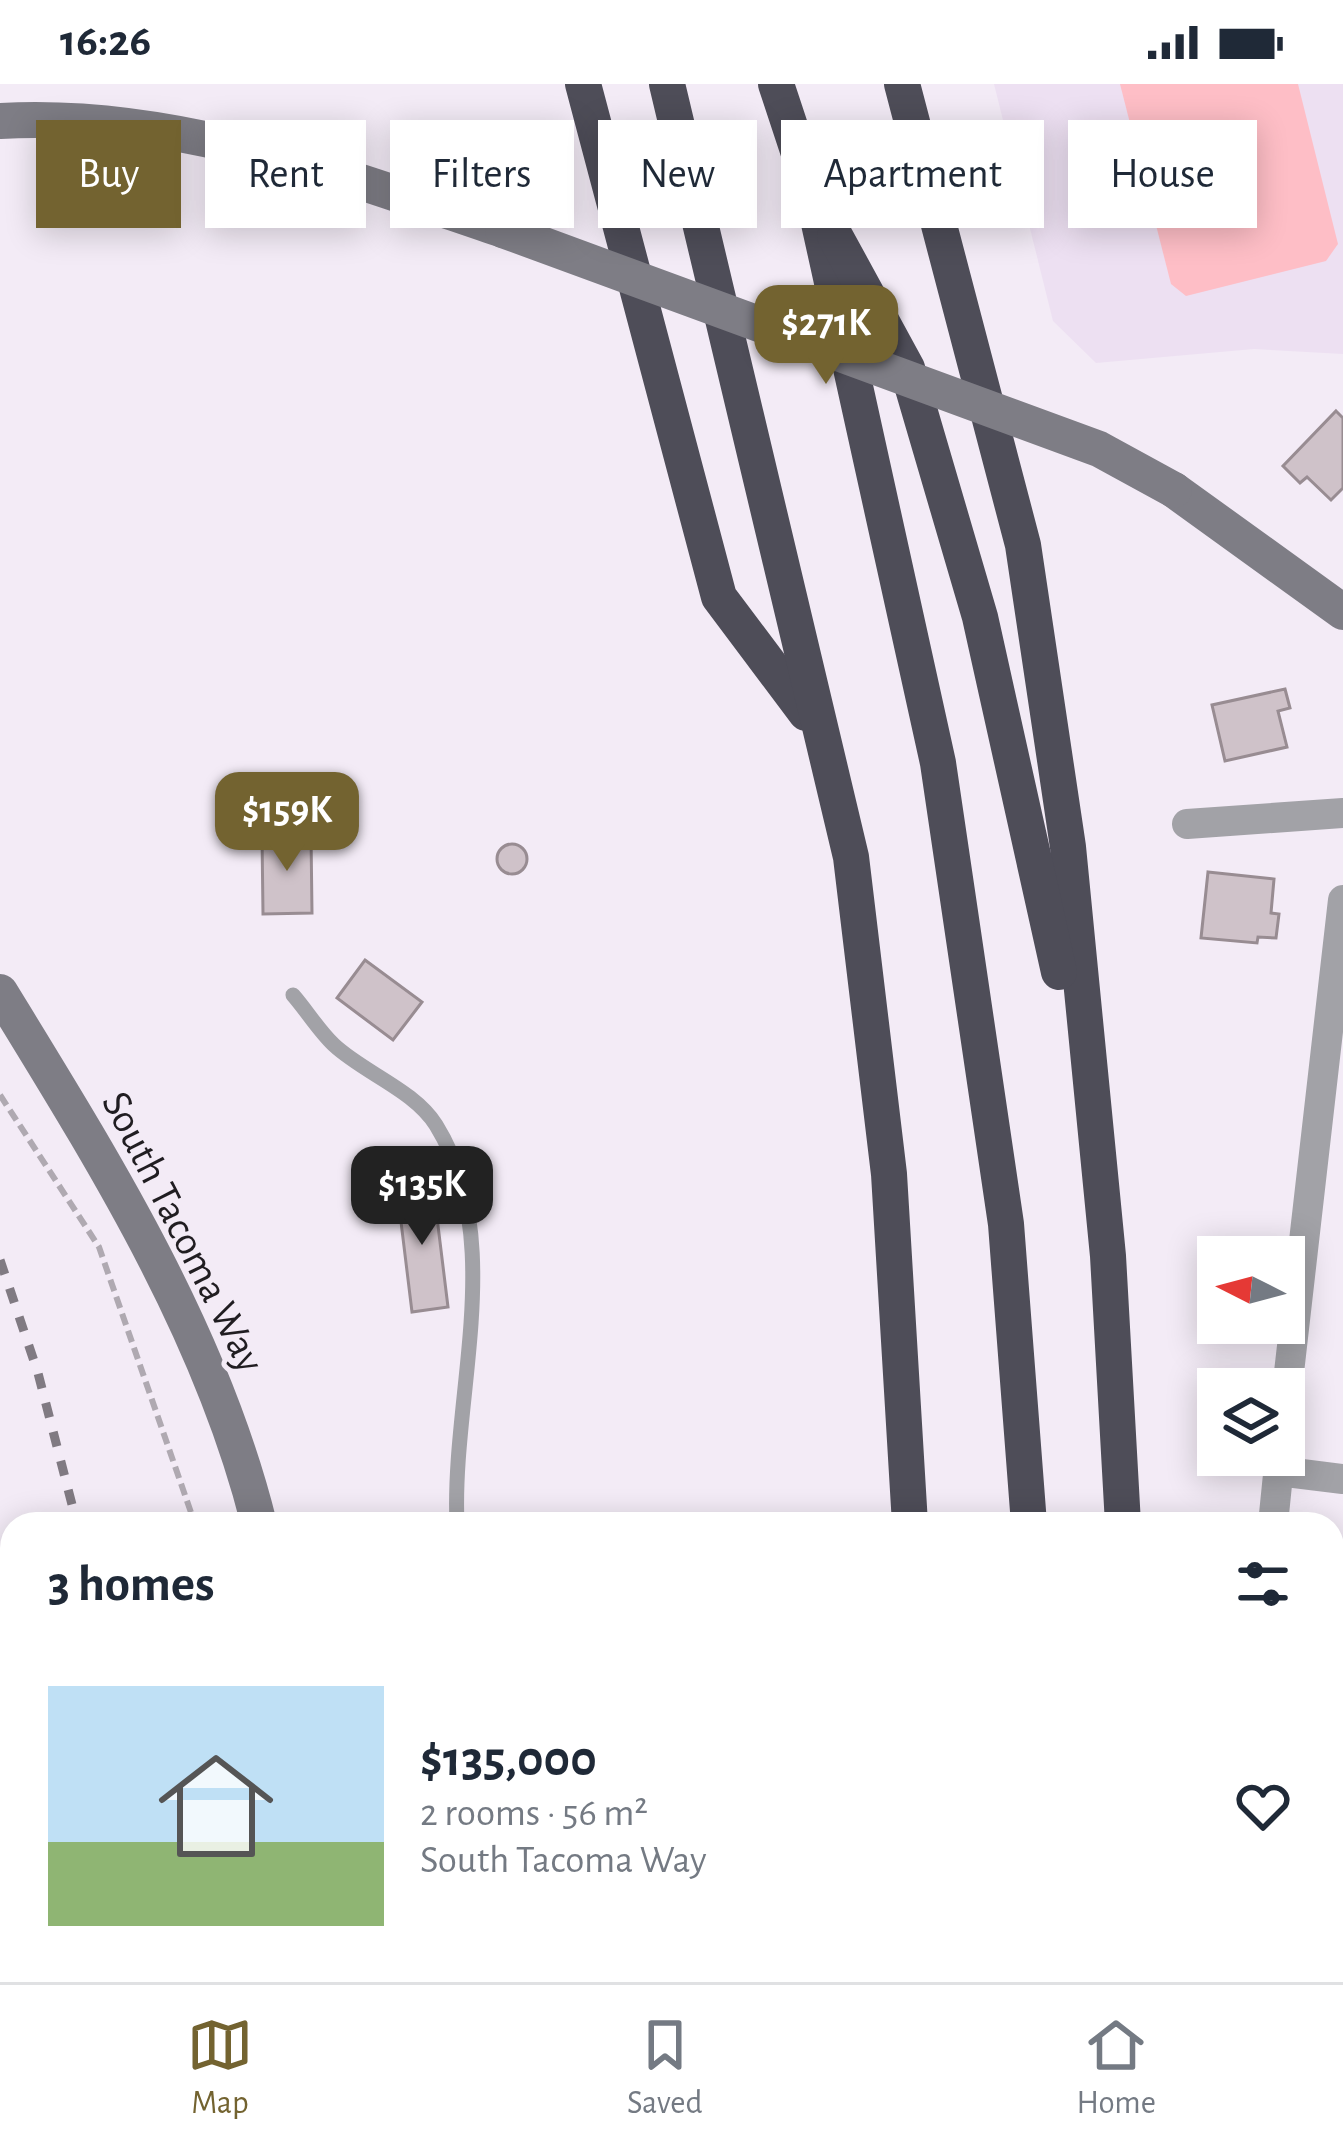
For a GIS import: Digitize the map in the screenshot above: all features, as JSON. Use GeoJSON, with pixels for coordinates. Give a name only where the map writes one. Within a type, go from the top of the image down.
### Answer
{"type":"FeatureCollection","features":[{"type":"Feature","properties":{"kind":"highway"},"geometry":{"type":"LineString","coordinates":[[584,84],[719,597],[815,725]]}},
{"type":"Feature","properties":{"kind":"highway"},"geometry":{"type":"LineString","coordinates":[[667,84],[815,725],[850,857],[890,1174],[909,1512]]}},
{"type":"Feature","properties":{"kind":"highway"},"geometry":{"type":"LineString","coordinates":[[776,84],[788,120]]}},
{"type":"Feature","properties":{"kind":"highway"},"geometry":{"type":"LineString","coordinates":[[902,84],[1023,545],[1068,847],[1108,1256],[1122,1512]]}},
{"type":"Feature","properties":{"kind":"highway"},"geometry":{"type":"LineString","coordinates":[[820,228],[938,764],[1006,1224],[1029,1512]]}},
{"type":"Feature","properties":{"kind":"highway"},"geometry":{"type":"LineString","coordinates":[[830,228],[907,368],[980,617],[1094,1137]]}},
{"type":"Feature","properties":{"kind":"main road"},"geometry":{"type":"LineString","coordinates":[[0,121],[58,118],[275,154],[503,230],[1099,449],[1174,490],[1343,612]]}},
{"type":"Feature","properties":{"kind":"main road","name":"South Tacoma Way"},"geometry":{"type":"LineString","coordinates":[[0,992],[92,1141],[173,1292],[219,1399],[255,1512]]}},
{"type":"Feature","properties":{"kind":"street"},"geometry":{"type":"LineString","coordinates":[[1187,824],[1343,812]]}},
{"type":"Feature","properties":{"kind":"street"},"geometry":{"type":"LineString","coordinates":[[1290,1368],[1343,900]]}},
{"type":"Feature","properties":{"kind":"street"},"geometry":{"type":"LineString","coordinates":[[1305,1470],[1343,1479]]}},
{"type":"Feature","properties":{"kind":"street"},"geometry":{"type":"LineString","coordinates":[[1275,1512],[1278,1476]]}},
{"type":"Feature","properties":{"kind":"lane"},"geometry":{"type":"LineString","coordinates":[[293,995],[335,1046],[434,1120],[452,1159],[477,1296],[460,1392],[457,1512]]}},
{"type":"Feature","properties":{"kind":"path"},"geometry":{"type":"LineString","coordinates":[[0,1095],[99,1247],[190,1512]]}},
{"type":"Feature","properties":{"kind":"shaded area"},"geometry":{"type":"Polygon","coordinates":[[[994,84],[1343,84],[1343,354],[1254,349],[1096,363],[1053,321],[1030,228],[1044,228],[1044,120],[1003,120],[994,84]]]}},
{"type":"Feature","properties":{"kind":"shaded area"},"geometry":{"type":"Polygon","coordinates":[[[1120,84],[1298,84],[1338,244],[1326,261],[1186,296],[1171,284],[1157,228],[1257,228],[1257,120],[1129,120],[1120,84]]]}},
{"type":"Feature","properties":{"kind":"building"},"geometry":{"type":"Polygon","coordinates":[[[1336,411],[1343,418],[1343,488],[1331,500],[1307,477],[1300,483],[1283,466],[1336,411]]]}},
{"type":"Feature","properties":{"kind":"building"},"geometry":{"type":"Polygon","coordinates":[[[1285,689],[1290,708],[1278,711],[1287,747],[1225,761],[1212,705],[1285,689]]]}},
{"type":"Feature","properties":{"kind":"building"},"geometry":{"type":"Polygon","coordinates":[[[262,835],[311,835],[312,913],[263,914],[262,835]]]}},
{"type":"Feature","properties":{"kind":"building"},"geometry":{"type":"Polygon","coordinates":[[[512,844],[523,848],[527,859],[523,870],[512,874],[501,870],[497,859],[501,848],[512,844]]]}},
{"type":"Feature","properties":{"kind":"building"},"geometry":{"type":"Polygon","coordinates":[[[1208,872],[1274,879],[1271,913],[1279,914],[1276,938],[1258,937],[1257,943],[1201,938],[1208,872]]]}},
{"type":"Feature","properties":{"kind":"building"},"geometry":{"type":"Polygon","coordinates":[[[365,960],[422,1002],[393,1040],[337,998],[365,960]]]}},
{"type":"Feature","properties":{"kind":"building"},"geometry":{"type":"Polygon","coordinates":[[[433,1185],[448,1307],[412,1312],[397,1189],[433,1185]]]}},
{"type":"Feature","properties":{"kind":"railway"},"geometry":{"type":"LineString","coordinates":[[0,1260],[38,1373],[74,1512]]}}]}
